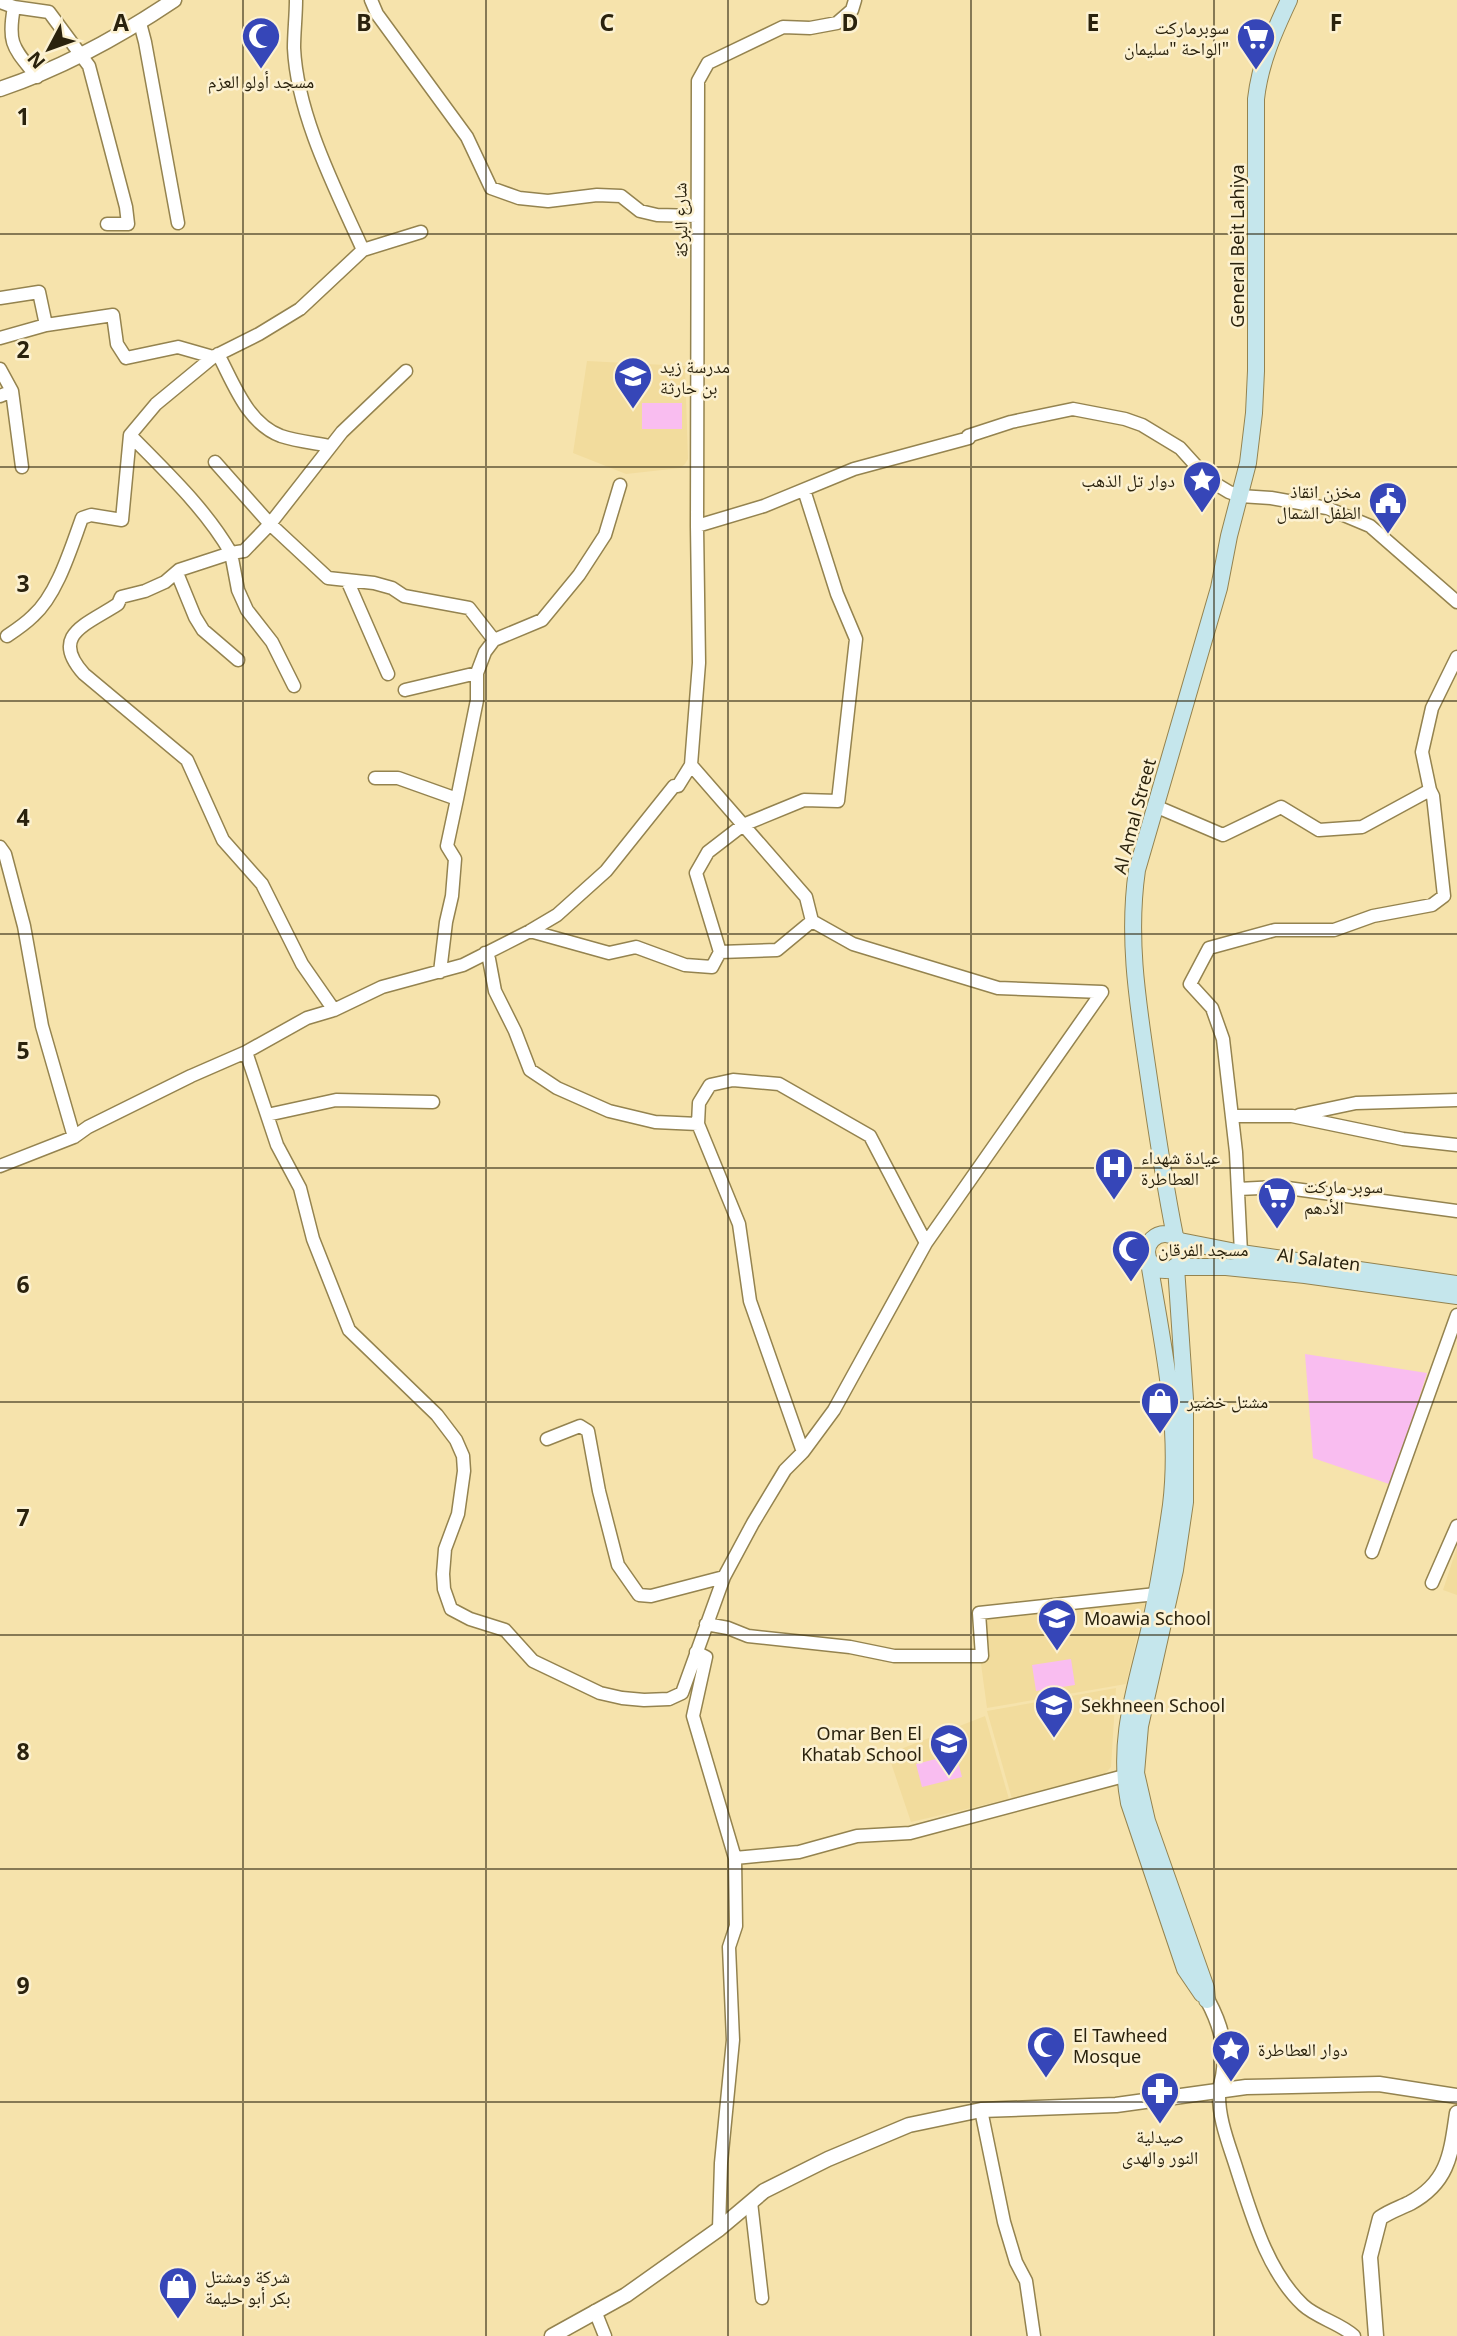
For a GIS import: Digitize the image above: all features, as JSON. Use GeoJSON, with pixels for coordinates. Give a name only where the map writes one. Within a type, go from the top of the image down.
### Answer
{"type":"FeatureCollection","features":[{"type":"Feature","properties":{"kind":"main road","name":"General Beit Lahiya"},"geometry":{"type":"LineString","coordinates":[[1240,496],[1248,463],[1255,399],[1255,99],[1263,62],[1289,0]]}},
{"type":"Feature","properties":{"kind":"main road","name":"Al Amal Street"},"geometry":{"type":"LineString","coordinates":[[1178,1239],[1161,1166],[1135,986],[1132,905],[1137,870],[1219,588],[1240,496]]}},
{"type":"Feature","properties":{"kind":"main road"},"geometry":{"type":"LineString","coordinates":[[1163,1233],[1178,1239],[1183,1246],[1182,1258],[1176,1267],[1185,1399],[1185,1502],[1175,1570],[1140,1726],[1136,1773],[1147,1821],[1206,1988],[1208,2001],[1185,1969],[1129,1803],[1124,1776],[1127,1725],[1156,1594],[1171,1501],[1173,1419],[1146,1250],[1152,1238],[1163,1233]]}},
{"type":"Feature","properties":{"kind":"main road","name":"Al Salaten"},"geometry":{"type":"LineString","coordinates":[[1178,1239],[1241,1253],[1457,1284]]}},
{"type":"Feature","properties":{"kind":"main road"},"geometry":{"type":"LineString","coordinates":[[1149,1262],[1159,1269],[1176,1267]]}},
{"type":"Feature","properties":{"kind":"main road","name":"Al Salaten"},"geometry":{"type":"LineString","coordinates":[[1176,1267],[1226,1267],[1457,1296]]}},
{"type":"Feature","properties":{"kind":"street"},"geometry":{"type":"LineString","coordinates":[[0,89],[37,77],[83,56],[174,0]]}},
{"type":"Feature","properties":{"kind":"street"},"geometry":{"type":"LineString","coordinates":[[296,0],[294,47],[310,126],[363,250]]}},
{"type":"Feature","properties":{"kind":"street"},"geometry":{"type":"LineString","coordinates":[[371,0],[377,14],[467,137],[491,188],[519,198],[548,201],[597,195],[621,196],[640,211],[657,215],[697,216]]}},
{"type":"Feature","properties":{"kind":"street","name":"شارع البركة"},"geometry":{"type":"LineString","coordinates":[[691,765],[699,663],[698,82],[708,63],[783,27],[810,28],[837,23],[852,10],[855,0]]}},
{"type":"Feature","properties":{"kind":"street"},"geometry":{"type":"LineString","coordinates":[[0,2],[48,12],[89,66],[126,207],[128,224],[107,223]]}},
{"type":"Feature","properties":{"kind":"street"},"geometry":{"type":"LineString","coordinates":[[14,7],[10,37],[37,77]]}},
{"type":"Feature","properties":{"kind":"street"},"geometry":{"type":"LineString","coordinates":[[140,23],[178,223]]}},
{"type":"Feature","properties":{"kind":"street"},"geometry":{"type":"LineString","coordinates":[[7,636],[34,616],[44,604],[58,578],[82,518],[91,515],[122,520],[130,435],[156,404],[216,356],[300,309],[363,250],[421,232]]}},
{"type":"Feature","properties":{"kind":"street"},"geometry":{"type":"LineString","coordinates":[[0,298],[39,292],[46,325]]}},
{"type":"Feature","properties":{"kind":"street"},"geometry":{"type":"LineString","coordinates":[[0,338],[46,325],[113,315],[117,344],[126,358],[178,347],[216,356],[248,411],[263,426],[282,436],[330,446]]}},
{"type":"Feature","properties":{"kind":"street"},"geometry":{"type":"LineString","coordinates":[[0,369],[22,467]]}},
{"type":"Feature","properties":{"kind":"street"},"geometry":{"type":"LineString","coordinates":[[334,1010],[303,964],[262,884],[223,841],[187,760],[84,674],[71,660],[68,646],[73,636],[118,604],[121,597],[145,591],[179,570],[231,552],[244,551],[270,524],[330,446],[371,402],[406,371]]}},
{"type":"Feature","properties":{"kind":"street"},"geometry":{"type":"LineString","coordinates":[[697,526],[764,506],[854,469],[969,438],[968,436],[1011,422],[1073,409],[1142,425],[1180,448],[1209,480],[1240,496],[1271,498],[1327,508],[1370,526],[1457,602]]}},
{"type":"Feature","properties":{"kind":"street"},"geometry":{"type":"LineString","coordinates":[[130,435],[179,485],[221,536],[231,552],[238,590],[247,610],[272,642],[294,686]]}},
{"type":"Feature","properties":{"kind":"street"},"geometry":{"type":"LineString","coordinates":[[215,462],[270,524],[328,578],[392,588],[404,596],[469,608],[494,640]]}},
{"type":"Feature","properties":{"kind":"street"},"geometry":{"type":"LineString","coordinates":[[440,972],[455,859],[447,846],[477,700],[477,673],[485,652],[494,640],[542,620],[579,575],[605,535],[620,485]]}},
{"type":"Feature","properties":{"kind":"street"},"geometry":{"type":"LineString","coordinates":[[530,931],[609,953],[636,947],[685,965],[712,967],[720,952],[696,873],[708,852],[743,825],[804,800],[838,801],[856,639],[837,594],[804,489]]}},
{"type":"Feature","properties":{"kind":"street"},"geometry":{"type":"LineString","coordinates":[[177,573],[203,630],[238,660]]}},
{"type":"Feature","properties":{"kind":"street"},"geometry":{"type":"LineString","coordinates":[[347,580],[388,674]]}},
{"type":"Feature","properties":{"kind":"street"},"geometry":{"type":"LineString","coordinates":[[1241,1253],[1232,1116],[1223,1039],[1212,1008],[1190,984],[1209,948],[1275,930],[1334,930],[1373,916],[1432,905],[1444,896],[1435,809],[1422,752],[1432,708],[1457,657]]}},
{"type":"Feature","properties":{"kind":"street"},"geometry":{"type":"LineString","coordinates":[[405,690],[477,673]]}},
{"type":"Feature","properties":{"kind":"street"},"geometry":{"type":"LineString","coordinates":[[0,1166],[74,1137],[88,1127],[246,1052],[307,1018],[334,1010],[382,987],[463,965],[530,931],[557,915],[606,871],[674,786],[678,786],[691,765],[806,897],[812,921],[853,944],[998,988],[1102,992],[926,1242],[834,1410],[803,1452],[785,1470],[724,1577],[682,1693],[669,1699],[622,1698],[600,1693],[533,1661],[505,1630],[470,1619],[452,1609],[444,1589],[443,1574],[445,1549],[458,1514],[464,1471],[463,1456],[456,1440],[437,1415],[349,1330],[313,1239],[300,1188],[277,1145],[246,1052]]}},
{"type":"Feature","properties":{"kind":"street"},"geometry":{"type":"LineString","coordinates":[[375,778],[398,778],[457,799]]}},
{"type":"Feature","properties":{"kind":"street"},"geometry":{"type":"LineString","coordinates":[[1155,806],[1223,835],[1281,807],[1320,830],[1362,827],[1430,790]]}},
{"type":"Feature","properties":{"kind":"street"},"geometry":{"type":"LineString","coordinates":[[0,847],[5,854],[23,926],[42,1026],[74,1137]]}},
{"type":"Feature","properties":{"kind":"street"},"geometry":{"type":"LineString","coordinates":[[720,952],[777,950],[812,921]]}},
{"type":"Feature","properties":{"kind":"street"},"geometry":{"type":"LineString","coordinates":[[485,953],[489,959],[495,991],[516,1031],[530,1070],[558,1088],[609,1111],[655,1122],[698,1124]]}},
{"type":"Feature","properties":{"kind":"street"},"geometry":{"type":"LineString","coordinates":[[803,1452],[750,1301],[739,1224],[698,1124],[699,1103],[710,1085],[733,1080],[779,1084],[870,1136],[926,1242]]}},
{"type":"Feature","properties":{"kind":"street"},"geometry":{"type":"LineString","coordinates":[[267,1115],[336,1100],[433,1101]]}},
{"type":"Feature","properties":{"kind":"street"},"geometry":{"type":"LineString","coordinates":[[1232,1116],[1292,1116],[1356,1103],[1457,1100]]}},
{"type":"Feature","properties":{"kind":"street"},"geometry":{"type":"LineString","coordinates":[[1292,1116],[1403,1139],[1457,1145]]}},
{"type":"Feature","properties":{"kind":"street"},"geometry":{"type":"LineString","coordinates":[[1238,1189],[1280,1187],[1457,1211]]}},
{"type":"Feature","properties":{"kind":"street"},"geometry":{"type":"LineString","coordinates":[[1372,1552],[1457,1315]]}},
{"type":"Feature","properties":{"kind":"street"},"geometry":{"type":"LineString","coordinates":[[547,1439],[580,1426],[588,1431],[618,1565],[639,1595],[651,1596],[724,1577]]}},
{"type":"Feature","properties":{"kind":"street"},"geometry":{"type":"LineString","coordinates":[[1432,1583],[1457,1526]]}},
{"type":"Feature","properties":{"kind":"street"},"geometry":{"type":"LineString","coordinates":[[706,1624],[728,1628],[748,1636],[850,1647],[894,1656],[982,1656],[979,1613],[1156,1594]]}},
{"type":"Feature","properties":{"kind":"street"},"geometry":{"type":"LineString","coordinates":[[696,1652],[706,1657],[693,1716],[735,1858],[736,1926],[729,1947],[733,2040],[722,2140],[719,2230]]}},
{"type":"Feature","properties":{"kind":"street"},"geometry":{"type":"LineString","coordinates":[[735,1858],[799,1852],[857,1836],[910,1833],[1124,1776]]}},
{"type":"Feature","properties":{"kind":"street"},"geometry":{"type":"LineString","coordinates":[[1208,2001],[1222,2036],[1225,2053],[1218,2106],[1257,2230],[1275,2265],[1304,2307],[1354,2336]]}},
{"type":"Feature","properties":{"kind":"street"},"geometry":{"type":"LineString","coordinates":[[552,2336],[626,2295],[719,2230],[764,2191],[828,2159],[909,2125],[981,2110],[1116,2105],[1247,2087],[1379,2084],[1457,2096]]}},
{"type":"Feature","properties":{"kind":"street"},"geometry":{"type":"LineString","coordinates":[[981,2110],[1004,2222],[1016,2262],[1026,2281],[1034,2336]]}},
{"type":"Feature","properties":{"kind":"street"},"geometry":{"type":"LineString","coordinates":[[1376,2336],[1370,2257],[1380,2218],[1409,2204],[1439,2180],[1450,2155],[1457,2113]]}},
{"type":"Feature","properties":{"kind":"street"},"geometry":{"type":"LineString","coordinates":[[751,2202],[762,2298]]}},
{"type":"Feature","properties":{"kind":"street"},"geometry":{"type":"LineString","coordinates":[[595,2311],[605,2336]]}},
{"type":"Feature","properties":{"kind":"shaded area","name":"مدرسة زيد بن حارثة"},"geometry":{"type":"Polygon","coordinates":[[[587,361],[685,366],[688,459],[685,464],[680,468],[626,474],[573,453],[587,361]]]}},
{"type":"Feature","properties":{"kind":"shaded area"},"geometry":{"type":"Polygon","coordinates":[[[642,403],[682,403],[682,429],[642,429],[642,403]]]}},
{"type":"Feature","properties":{"kind":"shaded area"},"geometry":{"type":"Polygon","coordinates":[[[1305,1354],[1427,1373],[1392,1485],[1313,1458],[1305,1354]]]}},
{"type":"Feature","properties":{"kind":"shaded area"},"geometry":{"type":"Polygon","coordinates":[[[1457,1547],[1457,1595],[1443,1590],[1457,1547]]]}},
{"type":"Feature","properties":{"kind":"shaded area","name":"Moawia School"},"geometry":{"type":"Polygon","coordinates":[[[1146,1599],[1126,1684],[987,1708],[975,1620],[1146,1599]]]}},
{"type":"Feature","properties":{"kind":"shaded area"},"geometry":{"type":"Polygon","coordinates":[[[1071,1659],[1075,1685],[1036,1691],[1032,1665],[1071,1659]]]}},
{"type":"Feature","properties":{"kind":"shaded area","name":"Sekhneen School"},"geometry":{"type":"Polygon","coordinates":[[[1116,1688],[1111,1767],[1101,1778],[1012,1799],[987,1711],[1116,1688]]]}},
{"type":"Feature","properties":{"kind":"shaded area","name":"Omar Ben El Khatab School"},"geometry":{"type":"Polygon","coordinates":[[[985,1716],[1009,1799],[911,1822],[888,1754],[985,1716]]]}},
{"type":"Feature","properties":{"kind":"shaded area"},"geometry":{"type":"Polygon","coordinates":[[[956,1754],[962,1777],[922,1787],[916,1764],[956,1754]]]}},
{"type":"Feature","properties":{"kind":"place","name":"مسجد أولو العزم"},"geometry":{"type":"Point","coordinates":[261,70]}},
{"type":"Feature","properties":{"kind":"place","name":"سوبرماركت الواحة \"سليمان\""},"geometry":{"type":"Point","coordinates":[1256,71]}},
{"type":"Feature","properties":{"kind":"place","name":"مدرسة زيد بن حارثة"},"geometry":{"type":"Point","coordinates":[633,410]}},
{"type":"Feature","properties":{"kind":"place","name":"دوار تل الذهب"},"geometry":{"type":"Point","coordinates":[1202,514]}},
{"type":"Feature","properties":{"kind":"place","name":"مخزن انقاذ الطفل الشمال"},"geometry":{"type":"Point","coordinates":[1388,535]}},
{"type":"Feature","properties":{"kind":"place","name":"عيادة شهداء العطاطرة"},"geometry":{"type":"Point","coordinates":[1114,1201]}},
{"type":"Feature","properties":{"kind":"place","name":"سوبر ماركت الأدهم"},"geometry":{"type":"Point","coordinates":[1277,1230]}},
{"type":"Feature","properties":{"kind":"place","name":"مسجد الفرقان"},"geometry":{"type":"Point","coordinates":[1131,1283]}},
{"type":"Feature","properties":{"kind":"place","name":"مشتل خضير"},"geometry":{"type":"Point","coordinates":[1160,1435]}},
{"type":"Feature","properties":{"kind":"place","name":"Moawia School"},"geometry":{"type":"Point","coordinates":[1057,1652]}},
{"type":"Feature","properties":{"kind":"place","name":"Sekhneen School"},"geometry":{"type":"Point","coordinates":[1054,1739]}},
{"type":"Feature","properties":{"kind":"place","name":"Omar Ben El Khatab School"},"geometry":{"type":"Point","coordinates":[949,1777]}},
{"type":"Feature","properties":{"kind":"place","name":"El Tawheed Mosque"},"geometry":{"type":"Point","coordinates":[1046,2079]}},
{"type":"Feature","properties":{"kind":"place","name":"دوار العطاطرة"},"geometry":{"type":"Point","coordinates":[1231,2083]}},
{"type":"Feature","properties":{"kind":"place","name":"صيدلية النور والهدى"},"geometry":{"type":"Point","coordinates":[1160,2125]}},
{"type":"Feature","properties":{"kind":"place","name":"شركة ومشتل بكر أبو حليمة"},"geometry":{"type":"Point","coordinates":[178,2320]}}]}
